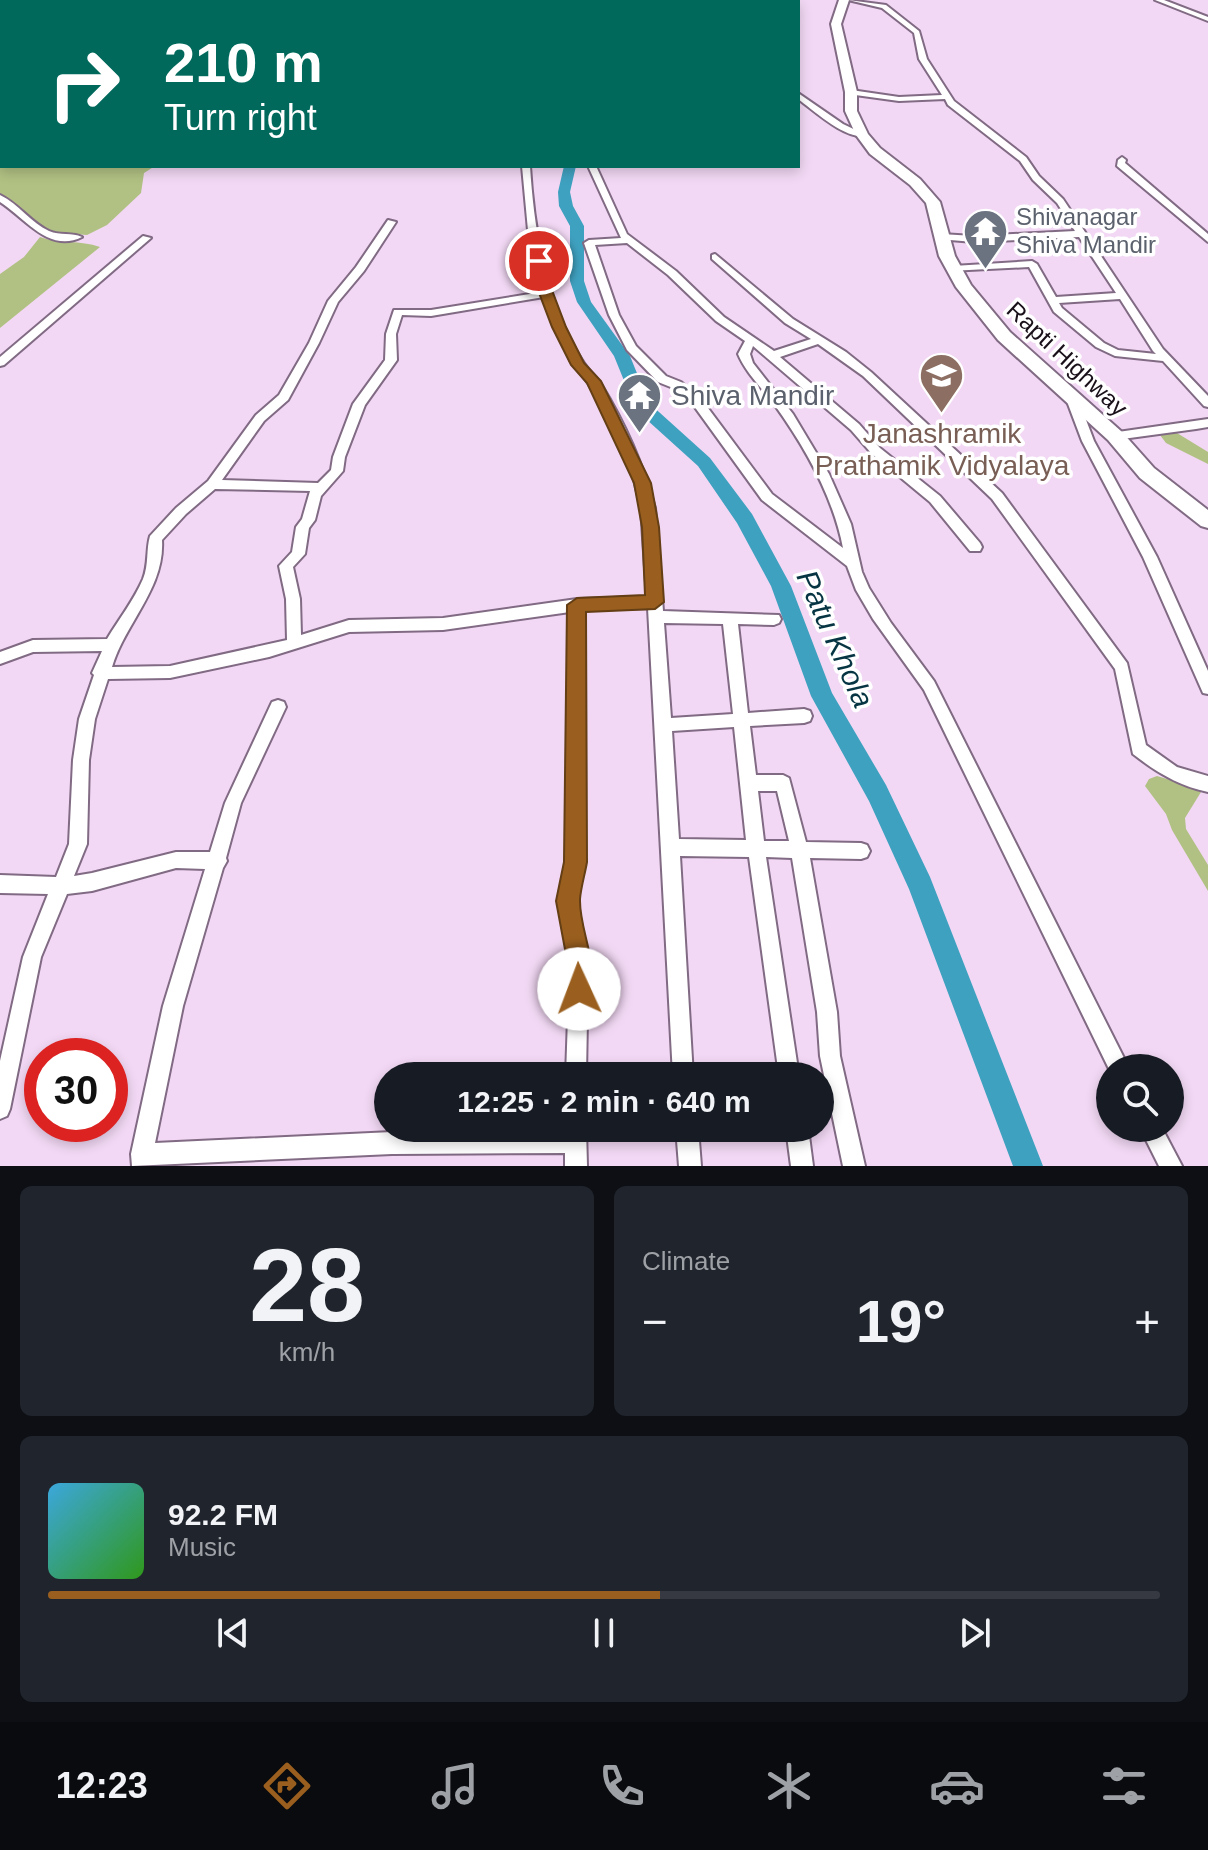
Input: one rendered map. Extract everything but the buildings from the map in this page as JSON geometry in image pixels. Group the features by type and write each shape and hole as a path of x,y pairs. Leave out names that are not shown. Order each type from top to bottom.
{"main road":[{"name":"Rapti Highway","path":"844,0 836,24 851,92 851,111 862,135 875,151 915,182 933,202 953,269 1004,336 1115,436 1147,473 1208,521"}],"street":[{"path":"851,0 884,6 917,32 923,59 947,97 975,124 1023,159 1042,185 1060,201 1163,358 1208,403"},
{"path":"1158,0 1208,19"},
{"path":"851,92 899,99 947,97"},
{"path":"800,96 840,126 862,135"},
{"path":"1122,160 1120,164 1132,177 1208,239"},
{"path":"526,168 526,195 546,294 578,365 594,381 642,483 651,527 682,1062"},
{"path":"593,168 613,219 628,240 680,280 720,319 771,356 929,494 975,547"},
{"path":"0,198 19,210 31,226 45,234 55,238 77,237"},
{"path":"0,1109 32,957 78,844 81,760 87,719 111,645 150,579 156,557 155,539 174,517 212,484 260,418 284,397 333,301 360,269 391,222"},
{"path":"941,237 974,239 1079,234"},
{"path":"0,363 146,238"},
{"path":"628,240 589,243 614,315 631,348 662,379 677,385 698,403 767,497 853,563"},
{"path":"715,257 789,321 842,354 898,400 997,496 1122,667 1139,749 1159,766 1186,781 1208,784"},
{"path":"953,269 1032,264 1051,300 1066,319 1100,345 1115,353 1163,358"},
{"path":"294,643 293,599 286,566 298,554 303,527 319,487 337,471 339,457 359,404 391,360 391,334 398,312 431,313 546,294"},
{"path":"1051,300 1122,296"},
{"path":"751,340 744,354 748,364 791,417 811,453 840,512 863,591 894,640 929,686 1112,1054"},
{"path":"771,356 820,340"},
{"path":"1071,396 1088,441 1150,557 1208,688"},
{"path":"1115,436 1146,429 1162,430 1208,423"},
{"path":"212,484 319,487"},
{"path":"576,1062 579,960 568,901 575,862 577,605"},
{"path":"100,673 170,672 294,643 349,626 443,624 577,605 656,610 730,620 774,619"},
{"path":"730,620 744,721 756,848 787,1062"},
{"path":"0,658 33,646 111,645"},
{"path":"278,707 233,803 173,1006 143,1160 415,1142"},
{"path":"664,725 804,716"},
{"path":"749,783 783,783 799,848 827,1012 830,1056 854,1166"},
{"path":"669,847 861,851"},
{"path":"0,884 61,886 92,882 176,860 218,861"},
{"path":"575,1142 576,1166"},
{"path":"688,1142 690,1166"},
{"path":"799,1142 802,1166"},
{"path":"1158,1142 1171,1166"}],"green space":[{"path":"0,168 152,168 144,173 141,193 107,225 87,235 50,232 0,195"},
{"path":"40,237 100,247 0,328 0,274 24,257"},
{"path":"1177,433 1208,452 1208,464 1166,443 1160,435"},
{"path":"1157,776 1201,792 1185,818 1186,829 1208,865 1208,891 1166,814 1145,786 1149,779"}],"waterway":[{"name":"Patu Khola","path":"570,168 564,192 566,206 577,226 577,281 584,302 622,356 642,406 704,462 745,519 781,586 822,696 878,793 921,886 1028,1166"}],"place":[{"name":"Shivanagar Shiva Mandir","path":"985,270"},
{"name":"Janashramik Prathamik Vidyalaya","path":"942,415"},
{"name":"Shiva Mandir","path":"640,434"}],"route":[{"path":"539,261 540,277 559,327 578,365 594,381 642,483 651,527 655,602 577,605 575,862 568,901 579,960 579,989"}]}
